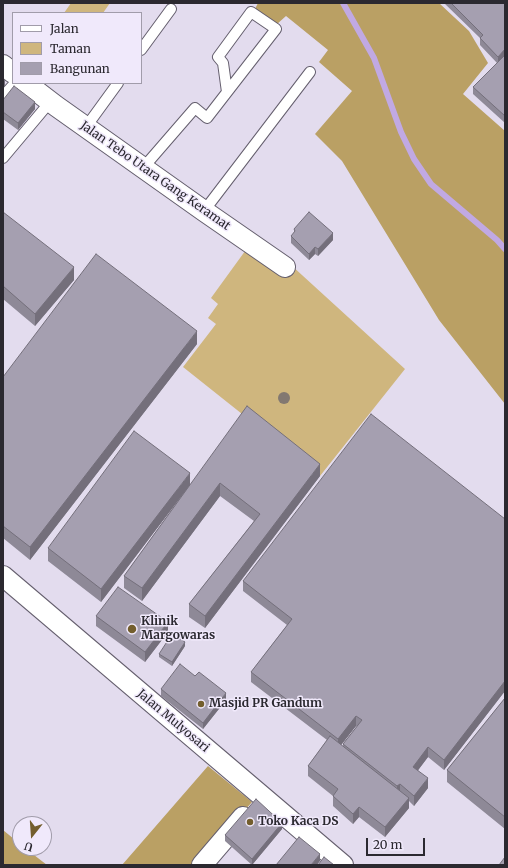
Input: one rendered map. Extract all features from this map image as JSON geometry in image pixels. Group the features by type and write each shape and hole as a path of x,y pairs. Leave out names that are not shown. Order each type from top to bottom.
{"street":[{"path":"3,65 12,72"},
{"name":"Jalan Tebo Utara Gang Keramat","path":"27,84 50,102 285,267"},
{"name":"Jalan Mulyosari","path":"3,576 343,865"},
{"path":"202,865 261,796"}],"lane":[{"path":"142,49 171,9"},
{"path":"143,168 195,108 207,118 276,30 251,12 218,57 223,63 227,92"},
{"path":"204,211 310,72"},
{"path":"3,96 13,84"},
{"path":"86,127 117,84"},
{"path":"3,158 50,102"}],"green space":[{"path":"71,3 110,3 104,12 65,12"},
{"path":"248,247 291,265 405,369 320,476 183,367 216,324 208,318 218,304 211,298"}],"shaded area":[{"path":"258,3 439,3 469,31 488,63 463,94 505,131 505,404 439,320 342,161 315,134 352,91 319,62 328,50 286,16 276,25 255,9"},
{"path":"208,766 252,802 198,865 122,865"},
{"path":"3,830 12,837 12,856 35,856 47,865 3,865"}],"building":[{"path":"451,3 505,3 505,49 498,57 480,38 483,35"},
{"path":"505,55 505,116 473,87"},
{"path":"14,86 35,102 18,123 3,112 3,100"},
{"path":"3,212 74,267 35,314 3,286"},
{"path":"309,212 333,233 318,249 315,247 309,254 291,236 295,231 294,229"},
{"path":"96,254 197,331 30,547 3,526 3,377"},
{"path":"247,406 320,464 205,616 189,604 260,514 220,483 142,588 124,576"},
{"path":"371,414 505,519 505,681 444,760 428,747 413,767 428,778 414,796 400,784 397,786 343,744 362,720 356,716 338,739 251,672 292,619 243,581"},
{"path":"134,431 190,473 101,589 48,548"},
{"name":"Klinik Margowaras","path":"118,587 168,622 145,652 96,616"},
{"path":"172,634 185,642 172,662 159,654"},
{"path":"180,664 195,676 199,672 226,693 203,723 161,689"},
{"path":"505,698 505,817 447,770"},
{"path":"330,736 409,798 385,827 359,807 353,814 333,796 338,789 308,766"},
{"path":"256,799 282,823 252,859 225,835"},
{"path":"299,837 320,854 311,865 276,865"},
{"path":"324,857 334,865 318,865"},
{"path":"505,857 505,865 499,865"}],"waterway":[{"path":"343,3 374,58 401,132 414,159 431,184 497,240 505,249"}],"place":[{"name":"Klinik Margowaras","path":"132,629"},
{"name":"Masjid PR Gandum","path":"201,704"},
{"name":"Toko Kaca DS","path":"250,822"}]}
